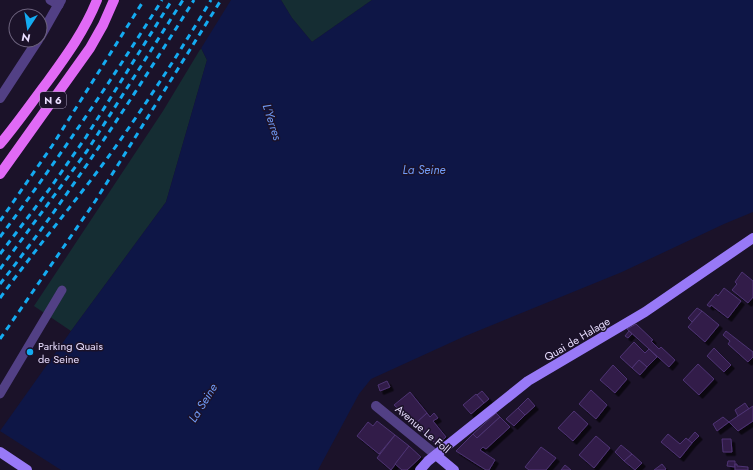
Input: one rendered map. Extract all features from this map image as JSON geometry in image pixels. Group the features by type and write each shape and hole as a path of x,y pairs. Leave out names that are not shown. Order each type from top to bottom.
{"main road":[{"name":"N 6","path":"0,144 59,66 88,20 97,0"},
{"name":"N 6","path":"0,174 90,48 103,25 114,0"}],"street":[{"path":"48,20 57,2"},
{"path":"0,98 33,48"},
{"name":"Quai de Halage","path":"420,470 436,455 528,381 645,312 753,238"},
{"name":"Avenue Le Foll","path":"376,406 454,470"},
{"path":"0,452 27,470"}],"lane":[{"path":"0,394 62,290"}],"green space":[{"path":"281,0 372,0 312,42 292,18"},
{"path":"201,48 207,60 166,202 71,331 34,306 163,111"}],"water":[{"name":"La Seine","path":"178,0 281,0 292,18 312,42 372,0 753,0 753,212 622,272 463,337 371,379 359,394 318,470 0,470 0,431 71,331 166,202 207,60"}],"pier":[{"path":"231,0 200,50 176,1"},
{"path":"0,431 61,470 0,470"}],"building":[{"path":"742,272 753,281 753,297 748,303 732,290 737,284 735,282"},
{"path":"724,288 741,301 728,318 711,305 710,307 707,305 716,294 718,296"},
{"path":"697,308 702,311 692,322 688,318"},
{"path":"702,311 719,325 705,342 688,327"},
{"path":"636,324 653,340 651,341 659,349 661,347 675,360 669,367 627,329"},
{"path":"629,331 632,334 628,338 625,336"},
{"path":"726,331 753,352 753,357 748,362 728,344 730,341 723,335"},
{"path":"634,342 645,353 649,349 657,357 647,367 639,360 632,368 620,357"},
{"path":"714,348 731,365 724,372 707,356"},
{"path":"639,360 647,367 640,375 632,368"},
{"path":"698,364 714,379 699,395 683,380"},
{"path":"613,365 627,379 615,393 600,380"},
{"path":"387,381 390,387 380,391 378,385"},
{"path":"591,390 607,405 596,419 579,404"},
{"path":"482,391 489,399 484,403 477,395"},
{"path":"410,392 427,413 415,424 394,405"},
{"path":"476,394 484,403 471,414 463,405"},
{"path":"528,398 535,406 525,415 518,408"},
{"path":"745,403 749,409 738,416 735,410"},
{"path":"753,406 753,421 738,431 729,422"},
{"path":"518,408 525,415 514,426 506,419"},
{"path":"574,411 588,424 573,441 558,428"},
{"path":"427,413 430,417 434,413 438,418 433,421 446,437 437,445 415,424"},
{"path":"496,413 500,417 477,438 473,434"},
{"path":"500,417 510,427 486,449 483,447 480,450 495,460 489,470 486,470 456,451 473,434 477,438"},
{"path":"723,417 729,422 717,431 713,424"},
{"path":"377,421 395,435 379,454 357,436 368,422 373,426"},
{"path":"695,432 699,436 692,443 688,440"},
{"path":"668,434 680,444 686,438 692,443 680,458 661,442"},
{"path":"395,435 409,446 391,470 377,458"},
{"path":"596,436 610,448 594,468 579,455"},
{"path":"722,439 731,439 732,452 723,452"},
{"path":"621,445 632,454 624,461 615,452"},
{"path":"409,446 421,457 407,470 402,470 395,464"},
{"path":"541,447 556,458 546,470 529,470 525,467"},
{"path":"632,454 642,463 635,470 624,461"},
{"path":"728,461 735,461 735,467 727,466"},
{"path":"662,464 666,469 665,470 654,470"},
{"path":"735,464 737,464 737,466 748,467 748,470 735,470"},
{"path":"565,465 571,470 561,470"}],"railway":[{"path":"0,221 52,146 144,0"},
{"path":"0,237 83,120 162,0"},
{"path":"0,254 51,187 86,137 172,0"},
{"path":"0,269 87,151 183,0"},
{"path":"0,284 52,215 101,144 194,0"},
{"path":"0,298 120,141 160,82 211,0"},
{"path":"0,339 96,200 221,0"}],"place":[{"name":"Parking Quais de Seine","path":"30,352"}],"water label":[{"name":"L'Yerres","path":"272,122"}]}
